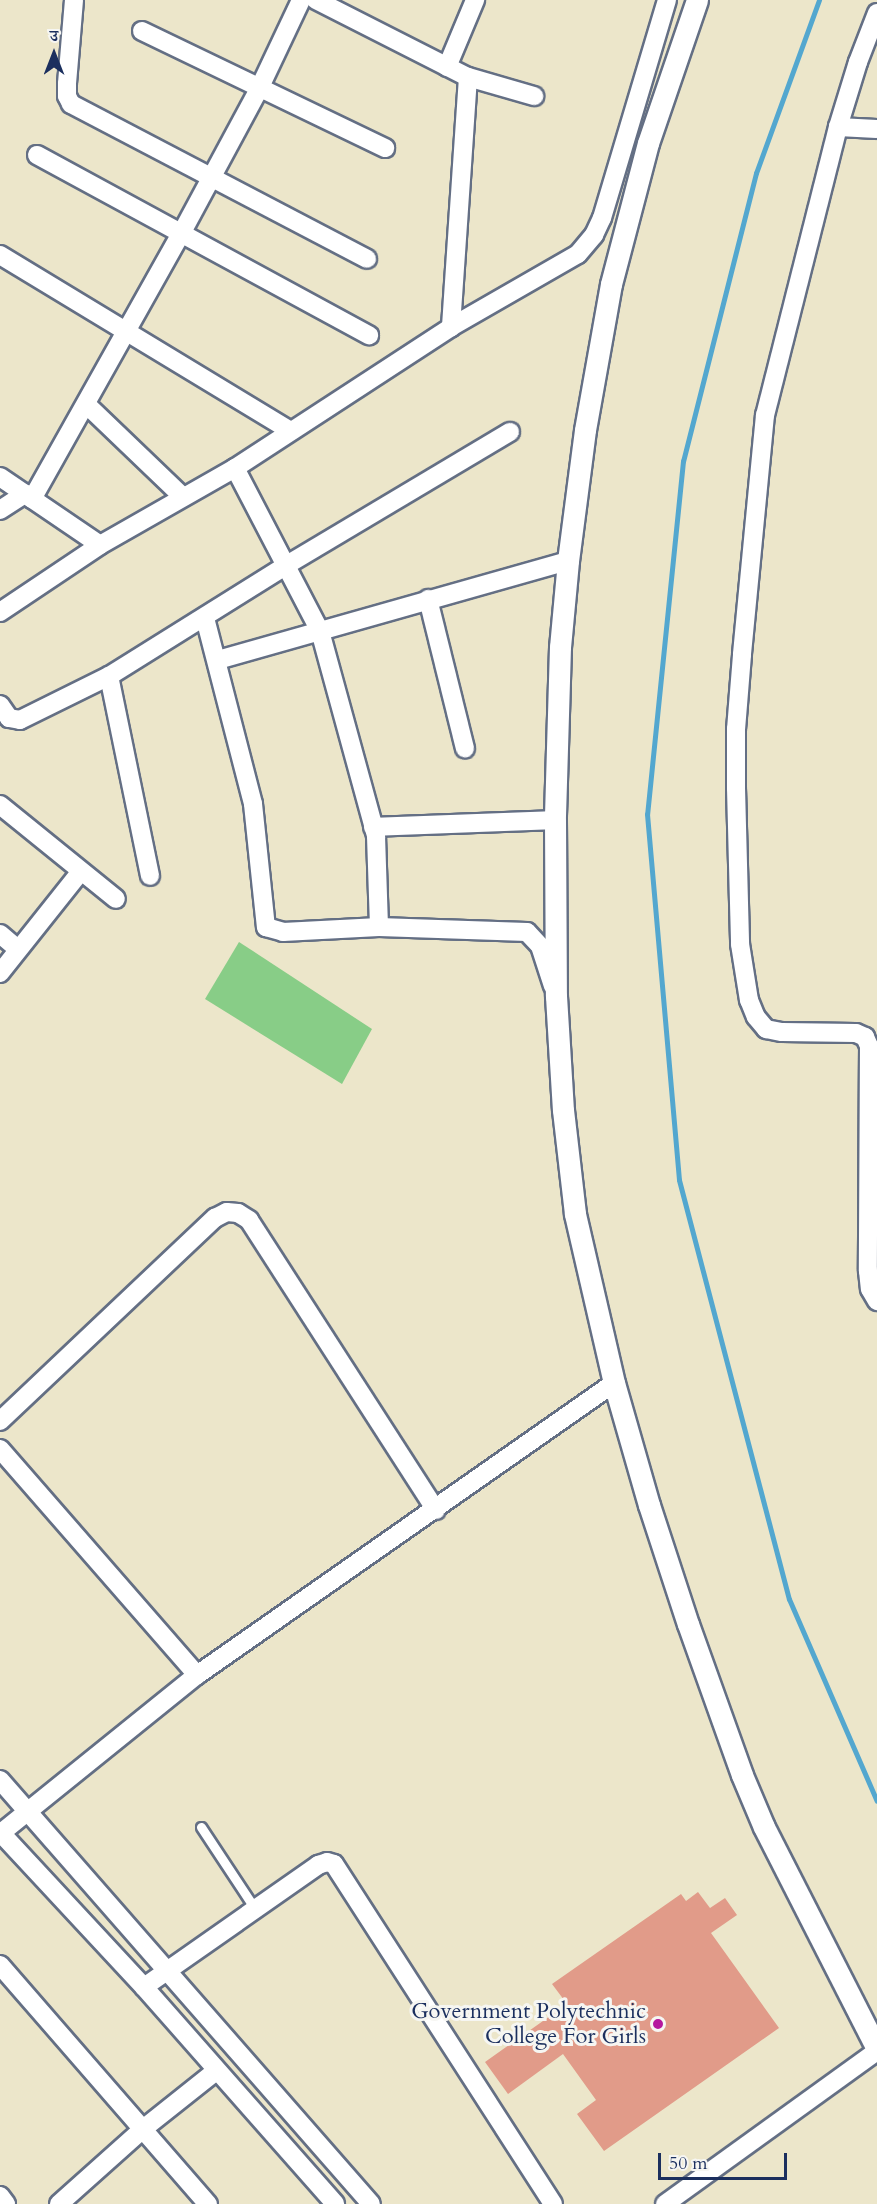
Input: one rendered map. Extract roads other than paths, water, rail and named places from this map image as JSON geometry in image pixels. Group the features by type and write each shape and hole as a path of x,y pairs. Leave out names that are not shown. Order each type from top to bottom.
{"street":[{"path":"74,0 67,84 67,96 71,104 367,259"},
{"path":"0,510 29,496 87,405 259,89 301,0"},
{"path":"316,0 468,77 534,96"},
{"path":"447,67 475,0"},
{"path":"0,612 100,545 235,468 451,327 578,254 594,235 602,218 667,0"},
{"path":"665,2204 877,2050 792,1884 742,1775 649,1505 614,1383 575,1214 563,1110 556,996 555,820 560,647 568,561 585,430 611,284 648,142 697,0"},
{"path":"877,13 858,62 838,127 765,415 736,729 736,884 740,944 749,1000 756,1017 766,1029 782,1032 856,1033 866,1037 869,1046 868,1271 870,1288 877,1301"},
{"path":"142,31 385,148"},
{"path":"451,327 468,77"},
{"path":"838,127 877,129"},
{"path":"37,155 369,335"},
{"path":"0,255 291,431"},
{"path":"87,405 183,497"},
{"path":"0,705 9,718 20,720 109,676 285,566 510,432"},
{"path":"235,468 320,631 373,827 378,853 379,927"},
{"path":"0,477 100,545"},
{"path":"218,660 568,561"},
{"path":"428,599 465,749"},
{"path":"205,618 218,660 253,804 266,927 283,932 379,927 527,932 540,946 556,996"},
{"path":"109,676 150,876"},
{"path":"0,805 116,899"},
{"path":"373,827 555,820"},
{"path":"0,973 81,870"},
{"path":"0,934 18,949"},
{"path":"0,1421 215,1218 227,1212 238,1214 249,1220 436,1510"},
{"path":"335,2204 144,1987 0,1833 197,1675 436,1510 614,1383"},
{"path":"0,1449 197,1675"},
{"path":"0,1780 371,2204"},
{"path":"144,1987 318,1865 327,1862 334,1864 548,2202"},
{"path":"0,1965 208,2204"},
{"path":"59,2204 144,2129 216,2071"},
{"path":"0,2196 6,2204"}],"lane":[{"path":"201,1827 255,1909"}],"waterway":[{"path":"819,0 756,173 683,461 647,814 679,1180 789,1599 877,1801"}],"place":[{"name":"Government Polytechnic College For Girls","path":"658,2024"}]}
